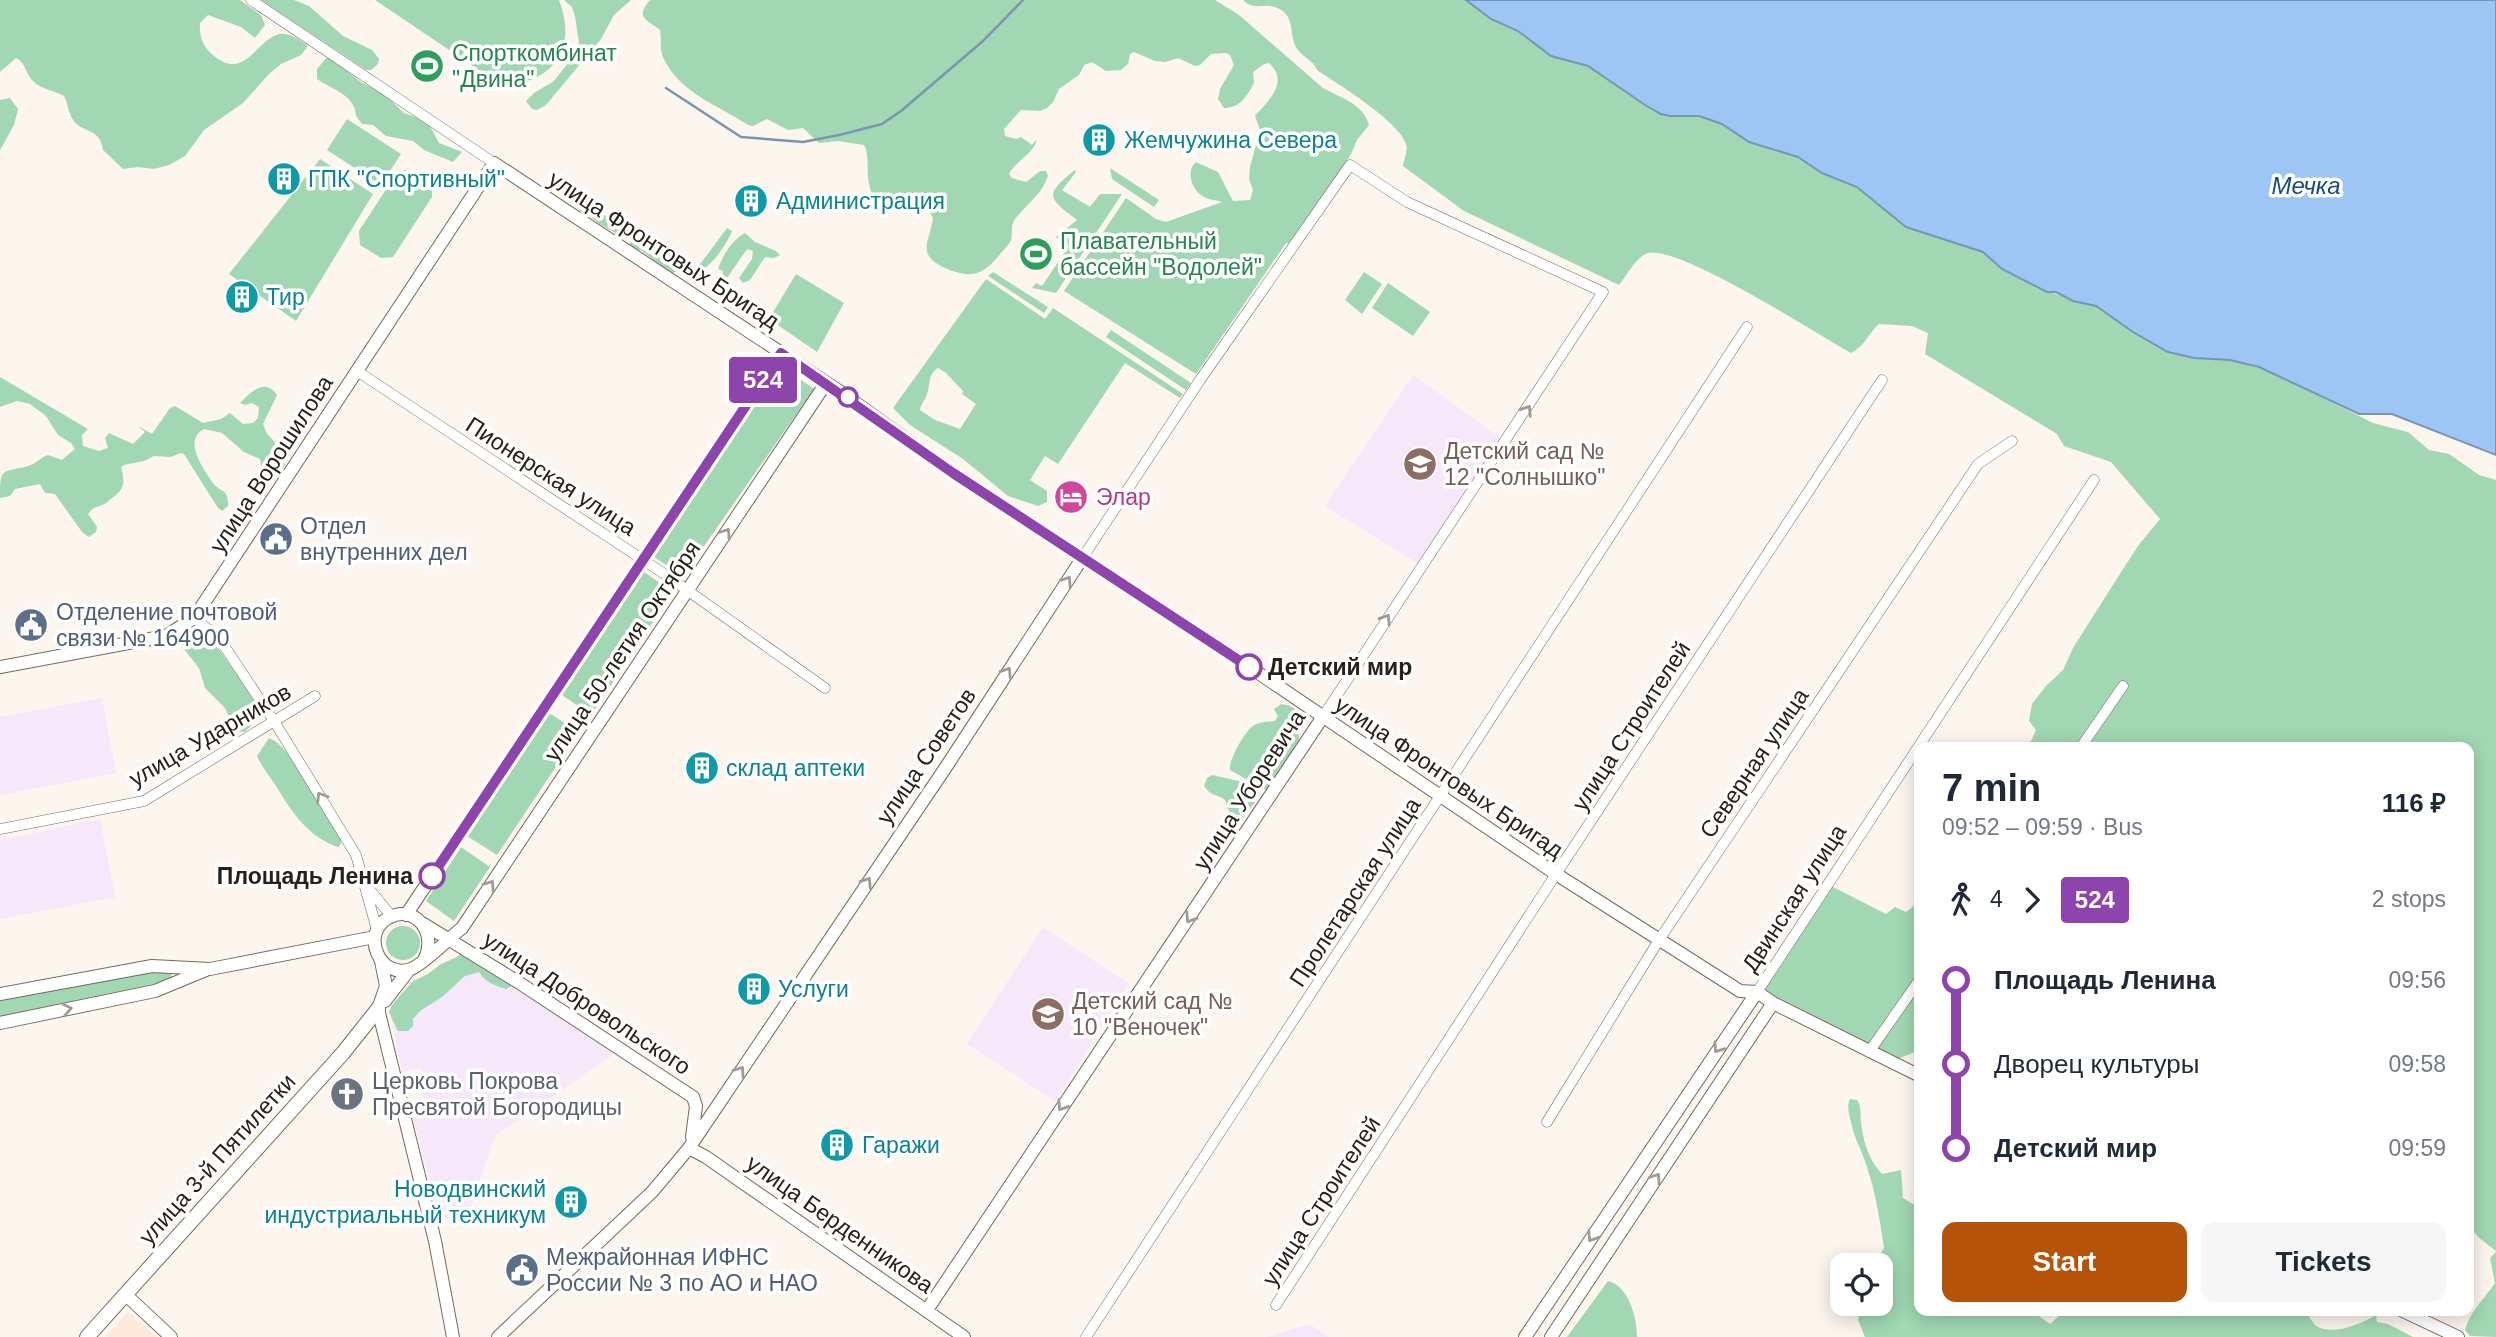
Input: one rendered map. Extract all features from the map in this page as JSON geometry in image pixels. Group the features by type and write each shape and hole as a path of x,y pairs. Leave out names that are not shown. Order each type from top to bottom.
{"main road":[{"name":"улица Фронтовых Бригад","path":"494,163 826,383 953,473 1556,874 1740,992 1757,992 1773,1003 1914,1073"},
{"name":"улица Ворошилова","path":"0,667 166,636 194,618 494,163"},
{"name":"улица 50-летия Октября","path":"406,915 781,353"},
{"name":"улица 50-летия Октября","path":"424,960 462,928 826,383"},
{"name":"улица Советов","path":"498,1337 652,1192 689,1148 953,756 1083,557"},
{"name":"улица Уборевича","path":"927,1310 1322,718"},
{"path":"379,1009 409,970 424,960 428,952 429,939 422,923 406,915 392,916 383,922 377,944 386,979 379,1009 435,1241 453,1337"},
{"name":"улица Добровольского","path":"422,923 692,1097 696,1106 695,1126 689,1148"},
{"path":"0,1023 155,991 210,969 338,944 377,944"},
{"path":"377,944 394,969 409,970"},
{"path":"0,994 152,967 210,969"},
{"name":"Двинская улица","path":"1525,1337 1757,992"},
{"name":"Двинская улица","path":"1551,1337 1773,1003"},
{"name":"улица 3-й Пятилетки","path":"87,1337 379,1009"},
{"path":"692,1097 718,1103"},
{"name":"улица Берденникова","path":"689,1148 706,1157 964,1337"},
{"path":"125,1294 171,1337"},
{"path":"2414,1316 2458,1337"}],"street":[{"name":"улица Фронтовых Бригад","path":"251,0 494,163"},
{"name":"улица Советов","path":"1083,557 1200,380 1350,165 1407,202 1603,292"},
{"name":"улица Уборевича","path":"1322,718 1603,292"},
{"name":"Пролетарская улица","path":"1086,1337 1747,327"},
{"name":"Пионерская улица","path":"357,371 688,589 825,688"},
{"name":"улица Строителей","path":"1276,1305 1882,380"},
{"name":"Северная улица","path":"1547,1122 1659,940 1978,464 2012,441"},
{"name":"Двинская улица","path":"1922,742 2094,480"},
{"path":"194,618 219,638 274,721 356,855 377,944"},
{"path":"2084,742 2123,686"},
{"name":"улица Ударников","path":"0,829 144,801 315,696"},
{"name":"Двинская улица","path":"1757,992 1914,753"},
{"path":"363,882 392,916"},
{"path":"1870,1052 1914,988"}],"shaded area":[{"name":"Детский сад № 12 \"Солнышко\"","path":"1413,375 1502,439 1420,565 1325,506"},
{"path":"102,698 116,773 0,795 0,717"},
{"path":"100,819 115,897 0,919 0,840"},
{"name":"Детский сад № 10 \"Веночек\"","path":"1043,927 1129,984 1055,1101 967,1044"},
{"path":"465,955 614,1054 495,1136 469,1212 441,1220 410,1109 424,1099 421,1093 433,1086 421,1068 402,1072 388,1000"},
{"path":"128,1312 157,1337 106,1337"},
{"path":"1309,1324 1329,1337 1268,1337"}],"green space":[{"path":"0,0 240,0 261,15 265,25 255,38 241,27 208,15 200,23 200,33 204,45 214,56 234,64 242,62 279,34 290,35 308,46 301,55 281,64 269,74 243,103 204,130 185,156 169,165 154,169 123,169 103,150 98,137 76,123 64,96 37,84 19,60 16,58 0,72"},
{"path":"261,0 294,0 309,6 343,36 372,50 379,59 378,64 371,70 366,70"},
{"path":"375,0 559,0 564,18 563,48 547,71 519,83 501,85"},
{"path":"564,0 631,0 614,15 601,39 546,105 537,110 532,109 526,101 554,81 576,53 579,43 572,7"},
{"path":"650,0 1215,0 1239,15 1323,88 1356,106 1362,111 1369,125 1313,210 1294,245 1286,243 1196,374 1064,291 1126,198 1156,219 1166,222 1222,202 1206,198 1196,190 1191,181 1191,170 1196,162 1218,172 1233,201 1250,200 1253,190 1249,179 1250,167 1260,130 1255,116 1271,98 1278,77 1269,63 1253,72 1254,83 1242,100 1234,106 1224,108 1218,99 1220,89 1234,65 1230,55 1226,53 1211,54 1200,65 1195,66 1178,58 1165,62 1155,61 1134,52 1130,54 1128,64 1121,70 1106,71 1092,62 1084,65 1079,75 1059,89 1047,108 1040,111 1021,110 1004,129 1005,136 1016,139 1021,137 1032,145 1037,139 1032,149 1012,169 1009,174 1012,178 1026,182 1040,171 1046,171 1048,176 1038,194 1015,219 1010,242 994,261 982,271 962,274 945,268 930,258 927,247 933,218 921,197 907,196 884,205 876,200 869,185 864,145 838,141 819,143 803,128 788,130 767,119 753,126 748,125 689,89 670,69 663,57 660,30 644,18 643,11"},
{"path":"1243,0 1466,0 1491,19 1518,31 1551,56 1588,66 1661,114 1699,116 1722,124 1749,142 1798,157 1822,173 1857,187 1906,227 1983,252 2002,270 2029,281 2036,288 2096,306 2133,332 2176,355 2230,360 2269,371 2373,423 2408,432 2429,450 2449,454 2479,475 2496,480 2496,1251 2474,1232 2474,742 2030,742 2036,730 2029,721 2032,704 2063,670 2073,648 2116,580 2160,519 2111,462 2064,446 2057,434 1925,354 1928,333 1912,326 1879,324 1860,347 1851,353 1717,276 1664,254 1644,255 1619,285 1464,211 1403,166 1406,144 1393,125 1317,70 1300,53 1287,15 1275,7"},
{"path":"326,58 330,58 361,82 384,94 404,113 424,120 439,143 462,152 453,162 424,150 413,141 386,136 373,125 362,124 347,98 317,79 317,69"},
{"path":"10,98 18,109 14,125 0,150 0,100"},
{"path":"347,119 401,154 381,185 327,150"},
{"path":"320,159 373,194 296,321 229,274"},
{"path":"1110,168 1159,200 1154,207 1112,179"},
{"path":"405,170 432,187 432,197 393,257 381,258 360,245 359,231 396,174"},
{"path":"1075,170 1062,190 1090,207 1100,194 1122,194 1056,293 1032,288 1036,283 1042,286 1069,246 1056,237 1077,220 1055,201 1053,196 1058,185"},
{"path":"580,200 620,225 623,232 617,234 580,211"},
{"path":"727,228 732,231 722,249 708,266 698,271 698,267"},
{"path":"745,233 755,242 780,255 774,258 765,257 750,280 743,283 739,278 752,259 753,251 747,249 727,278 722,279 723,271 718,269 722,258 732,244"},
{"path":"634,235 645,236 677,264 679,270 671,274 641,250 634,251 629,245"},
{"path":"993,272 1048,307 1044,313 988,276"},
{"path":"1364,272 1382,284 1362,314 1345,300"},
{"path":"796,274 844,303 817,352 769,319"},
{"path":"986,279 1045,319 1053,308 1183,394 1180,398 1125,363 1058,464 1045,456 1030,480 1047,491 1047,502 1038,506 1008,496 963,459 910,425 893,408","holes":["938,368 963,391 962,394 976,404 960,429 935,420 920,410 932,373"]},
{"path":"1388,283 1430,312 1413,336 1372,308"},
{"path":"1111,330 1191,383 1186,390 1106,337"},
{"path":"781,366 814,389 683,576 654,557"},
{"path":"0,377 88,429 82,435 83,446 99,451 108,448 105,438 109,433 133,444 145,432 138,426 152,434 170,408 175,406 203,423 221,419 230,413 243,424 253,423 258,418 259,407 252,403 240,403 258,388 268,387 277,395 263,424 285,465 274,479 263,482 259,479 262,469 260,459 244,452 222,433 204,429 195,440 197,455 214,485 226,494 228,506 222,511 218,508 184,454 171,457 154,456 121,467 122,488 88,514 97,527 96,532 89,537 82,532 55,494 45,493 40,484 15,489 10,496 0,498 4,473 31,465 48,455 62,460 75,449 58,435 46,416 30,404 17,401 0,407"},
{"path":"644,572 673,592 591,715 562,695"},
{"path":"193,629 214,642 260,708 257,719 245,732 236,731 225,708 205,688 199,668 184,649 187,630"},
{"path":"1281,704 1296,710 1305,723 1297,729 1298,743 1270,789 1266,790 1230,770 1230,766 1238,746 1250,729 1258,724 1275,721 1278,716 1274,709"},
{"path":"549,713 579,732 497,855 467,836"},
{"path":"269,738 287,753 308,782 341,839 338,847 318,837 303,824 264,769 257,756"},
{"path":"1212,775 1243,782 1254,792 1255,802 1241,820 1232,820 1225,800 1204,786 1207,778"},
{"path":"461,847 490,867 454,921 426,901"},
{"path":"1831,886 1886,914 1895,907 1906,912 1914,906 1914,1052 1893,1061 1769,997 1764,990 1765,984"},
{"path":"403,926 415,931 420,943 415,955 403,960 391,955 386,943 391,931"},
{"path":"462,952 513,983 512,986 506,989 495,985 479,972 465,976 442,997 420,1011 408,1031 398,1031 389,1012 392,1005 413,981"},
{"path":"171,972 172,978 138,990 0,1017 0,1001 136,974"},
{"path":"1850,1099 1857,1100 1860,1105 1863,1136 1874,1163 1882,1174 1901,1170 1903,1198 1914,1204 1914,1316 2039,1316 2050,1324 2059,1316 2309,1316 2315,1325 2329,1330 2346,1328 2376,1316 2377,1322 2388,1324 2413,1337 1865,1337 1859,1316 1893,1316 1893,1253 1881,1253 1884,1248 1873,1187 1849,1116"},
{"path":"2496,1252 2496,1337 2470,1336 2465,1330 2467,1323 2495,1283 2490,1258"},
{"path":"1608,1281 1621,1289 1626,1296 1633,1312 1637,1337 1567,1337"}],"water":[{"name":"Мечка","path":"1466,0 2496,0 2496,455 2392,414 2359,414 2259,367 2230,360 2194,358 2168,352 2096,306 2073,301 2056,292 2047,292 2002,269 1983,252 1906,227 1857,187 1822,173 1798,157 1749,142 1722,124 1699,116 1661,114 1588,66 1551,56 1518,31 1491,19"}],"waterway":[{"path":"666,88 741,137 803,142 839,135 882,124 901,111 983,41 1023,0"}],"bus line":[{"name":"524","path":"432,876 781,353 953,473 1249,667"}],"place":[{"name":"Спорткомбинат \"Двина\"","path":"427,66"},
{"name":"Жемчужина Севера","path":"1099,140"},
{"name":"ГПК \"Спортивный\"","path":"284,179"},
{"name":"Администрация","path":"751,201"},
{"name":"Плавательный бассейн \"Водолей\"","path":"1036,254"},
{"name":"Тир","path":"242,297"},
{"name":"Детский сад № 12 \"Солнышко\"","path":"1420,464"},
{"name":"Элар","path":"1071,497"},
{"name":"Отдел внутренних дел","path":"276,539"},
{"name":"Отделение почтовой связи № 164900","path":"31,625"},
{"name":"Детский мир","path":"1249,667"},
{"name":"склад аптеки","path":"702,768"},
{"name":"Площадь Ленина","path":"432,876"},
{"name":"Услуги","path":"754,989"},
{"name":"Детский сад № 10 \"Веночек\"","path":"1048,1014"},
{"name":"Церковь Покрова Пресвятой Богородицы","path":"347,1094"},
{"name":"Гаражи","path":"837,1145"},
{"name":"Новодвинский индустриальный техникум","path":"571,1202"},
{"name":"Межрайонная ИФНС России № 3 по АО и НАО","path":"522,1270"}]}
